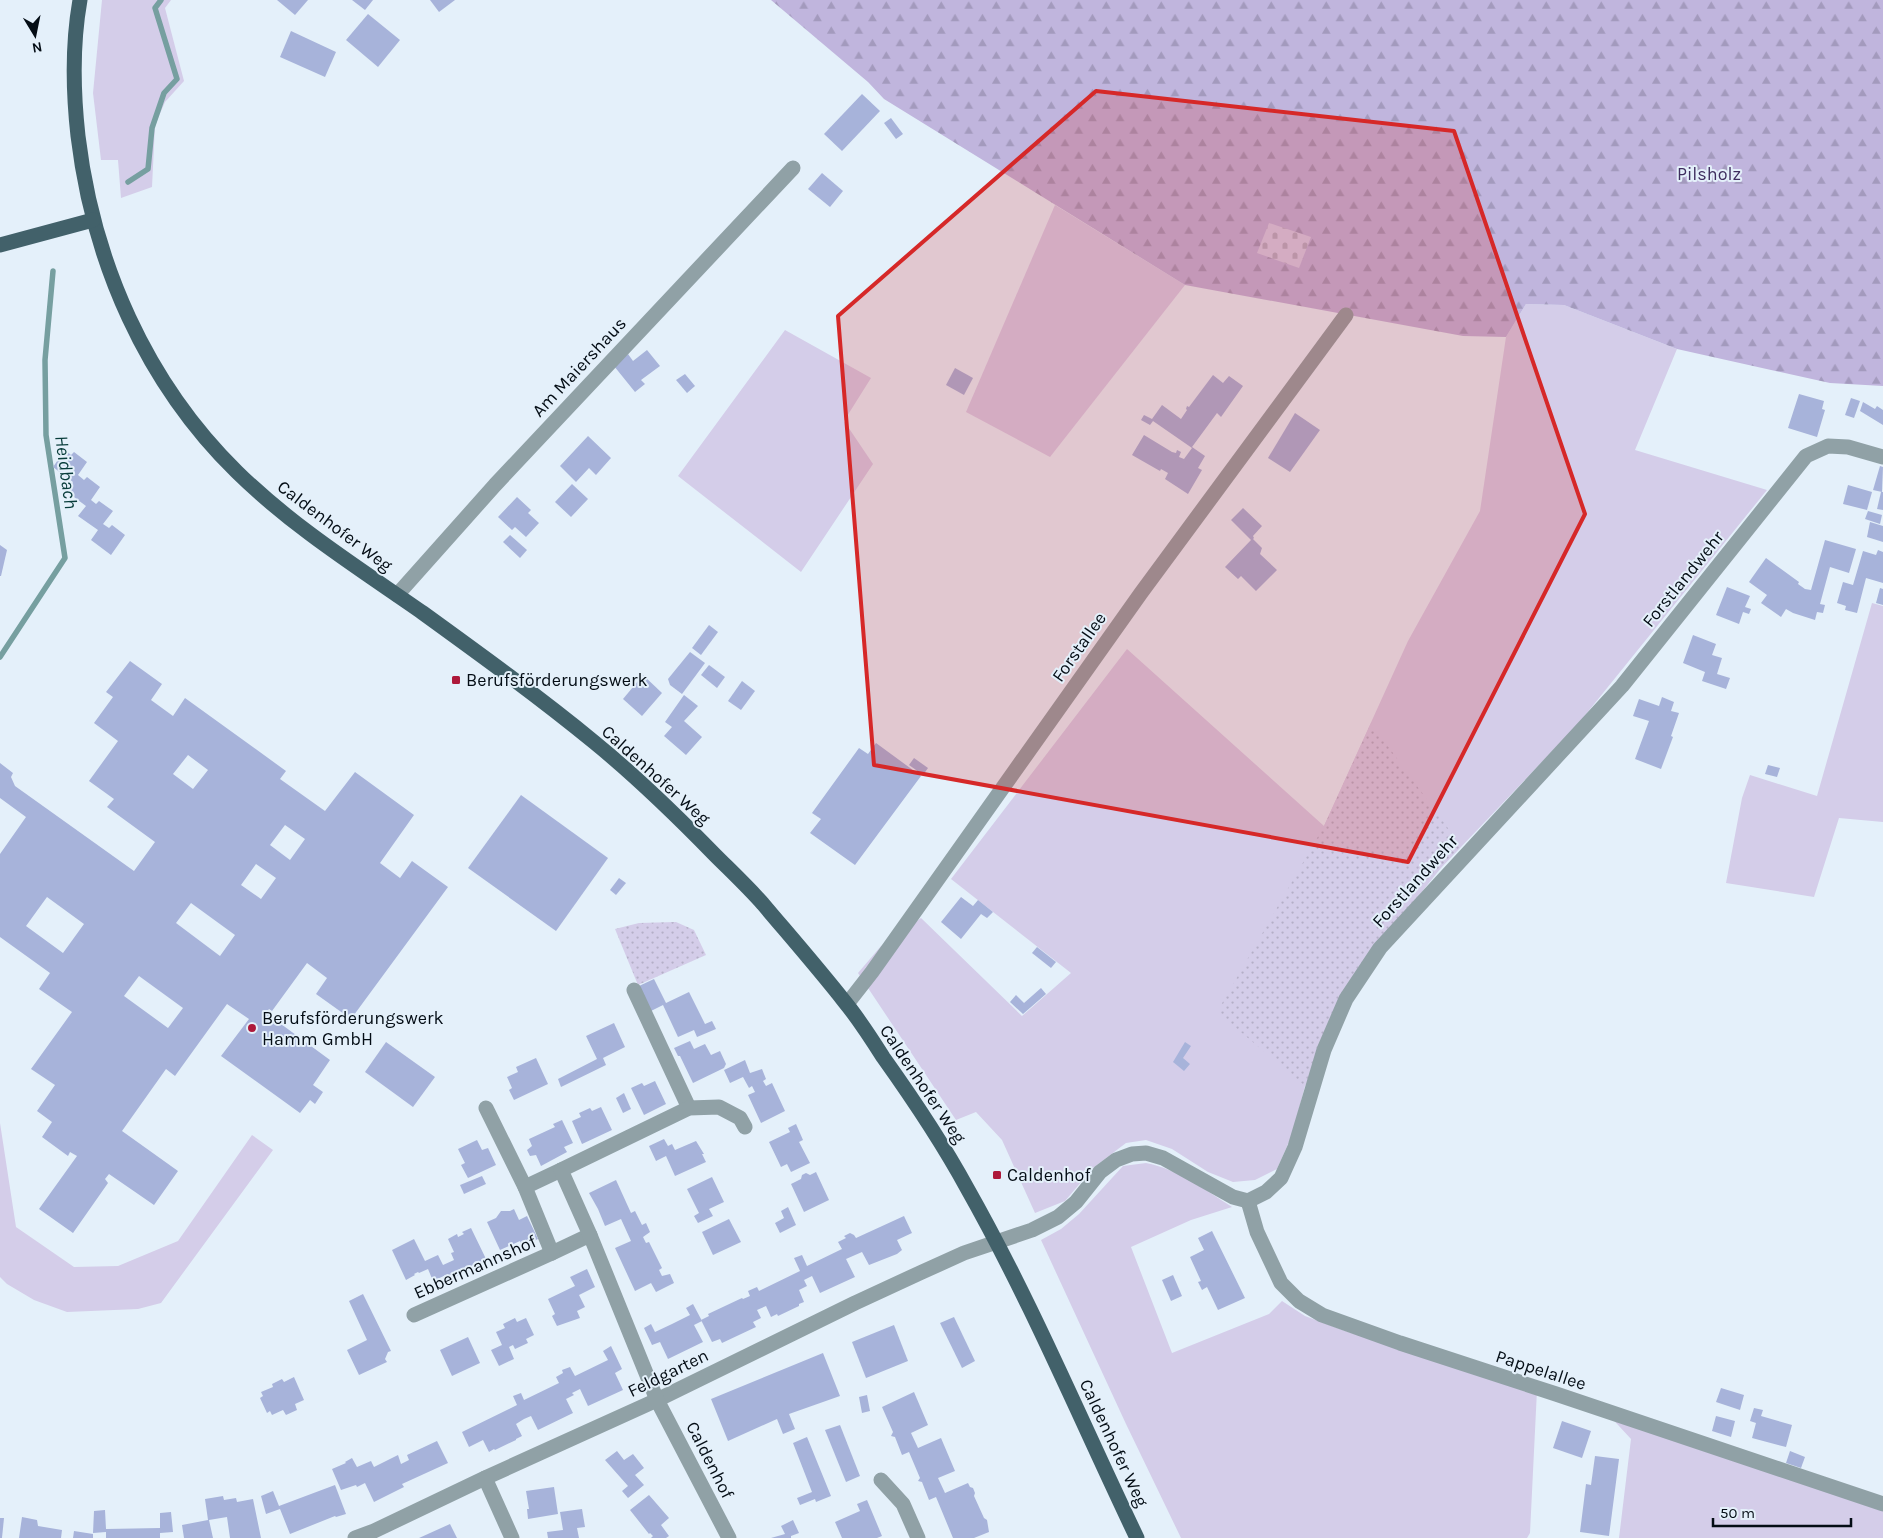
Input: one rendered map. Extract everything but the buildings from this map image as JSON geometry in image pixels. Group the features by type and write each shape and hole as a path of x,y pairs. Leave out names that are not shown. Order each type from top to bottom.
{"main road":[{"name":"Caldenhofer Weg","path":"80,0 75,51 74,98 82,171 93,220 122,304 174,398 203,436 236,471 272,504 596,743 681,820 758,898 847,1004 916,1103 952,1161 997,1242 1034,1316 1137,1538"},
{"path":"0,245 93,220"}],"street":[{"name":"Am Maiershaus","path":"397,595 495,485 793,168"},
{"name":"Forstallee","path":"847,1004 866,981 1150,580 1346,315"},
{"name":"Forstlandwehr","path":"1248,1200 1266,1192 1281,1178 1295,1148 1324,1050 1346,999 1380,948 1622,686 1806,456 1828,446 1848,447 1883,457"},
{"path":"634,990 690,1108"},
{"path":"525,1187 690,1108 719,1107 740,1118 745,1128"},
{"name":"Ebbermannshof","path":"486,1108 525,1187 552,1253"},
{"path":"997,1242 1024,1234 1058,1217 1076,1202 1100,1172 1116,1160 1132,1154 1146,1153 1163,1158 1233,1197 1248,1200"},
{"path":"561,1170 590,1235 657,1400"},
{"name":"Pappelallee","path":"1248,1200 1257,1232 1281,1283 1299,1301 1322,1315 1400,1343 1883,1504"},
{"name":"Ebbermannshof","path":"414,1315 590,1235"},
{"name":"Feldgarten","path":"354,1538 374,1531 657,1400 855,1303 964,1253 997,1242"},
{"name":"Caldenhof","path":"657,1400 729,1538"},
{"path":"485,1478 512,1538"},
{"path":"881,1480 903,1504 918,1538"}],"highlighted area":[{"path":"1096,91 1454,131 1585,514 1408,862 874,765 838,316"}],"green space":[{"path":"102,0 171,0 165,8 184,81 165,102 155,125 152,187 121,198 118,160 101,160 93,93"},
{"name":"Pilsholz","path":"771,0 1883,0 1883,386 1830,383 1677,349 1564,305 1526,304 1506,337 1463,336 1185,285 884,99 868,82"},
{"path":"1055,205 1185,285 1050,457 966,412"},
{"path":"1269,223 1311,237 1299,268 1257,253"},
{"path":"1526,304 1564,305 1677,349 1635,450 1767,490 1578,724 1441,868 1391,930 1322,1049 1305,1086 1292,1135 1277,1169 1255,1180 1233,1182 1208,1172 1172,1149 1146,1140 1126,1143 1093,1168 1065,1201 1035,1213 1002,1140 976,1112 956,1120 858,973 881,946 921,918 1022,1016 1071,973 951,879 1127,649 1324,826 1408,641 1480,511 1506,337"},
{"path":"785,330 871,378 844,421 873,464 801,572 678,476"},
{"path":"1872,603 1883,606 1883,822 1839,818 1814,897 1726,883 1742,798 1750,775 1817,796"},
{"path":"1371,723 1461,846 1440,868 1391,930 1322,1049 1305,1086 1217,1012 1324,826"},
{"path":"676,922 694,930 706,955 638,985 615,929 639,923"},
{"path":"0,1123 16,1227 74,1267 118,1266 178,1241 252,1135 273,1150 161,1303 138,1309 67,1312 34,1300 7,1284 0,1277"},
{"path":"1146,1163 1180,1175 1232,1207 1191,1220 1131,1247 1172,1353 1269,1314 1282,1301 1305,1316 1348,1332 1537,1390 1530,1533 1527,1538 1181,1538 1041,1240 1061,1229 1079,1214 1123,1166"},
{"path":"1606,1412 1883,1509 1883,1538 1619,1538 1631,1439"}],"waterway":[{"name":"Heidbach","path":"128,182 148,169 152,128 164,93 177,79 155,8 161,0"},
{"name":"Heidbach","path":"0,657 65,558 46,435 45,360 53,271"}],"place":[{"name":"Berufsförderungswerk","path":"456,680"},
{"name":"Berufsförderungswerk Hamm GmbH","path":"252,1028"},
{"name":"Caldenhof","path":"997,1175"}]}
